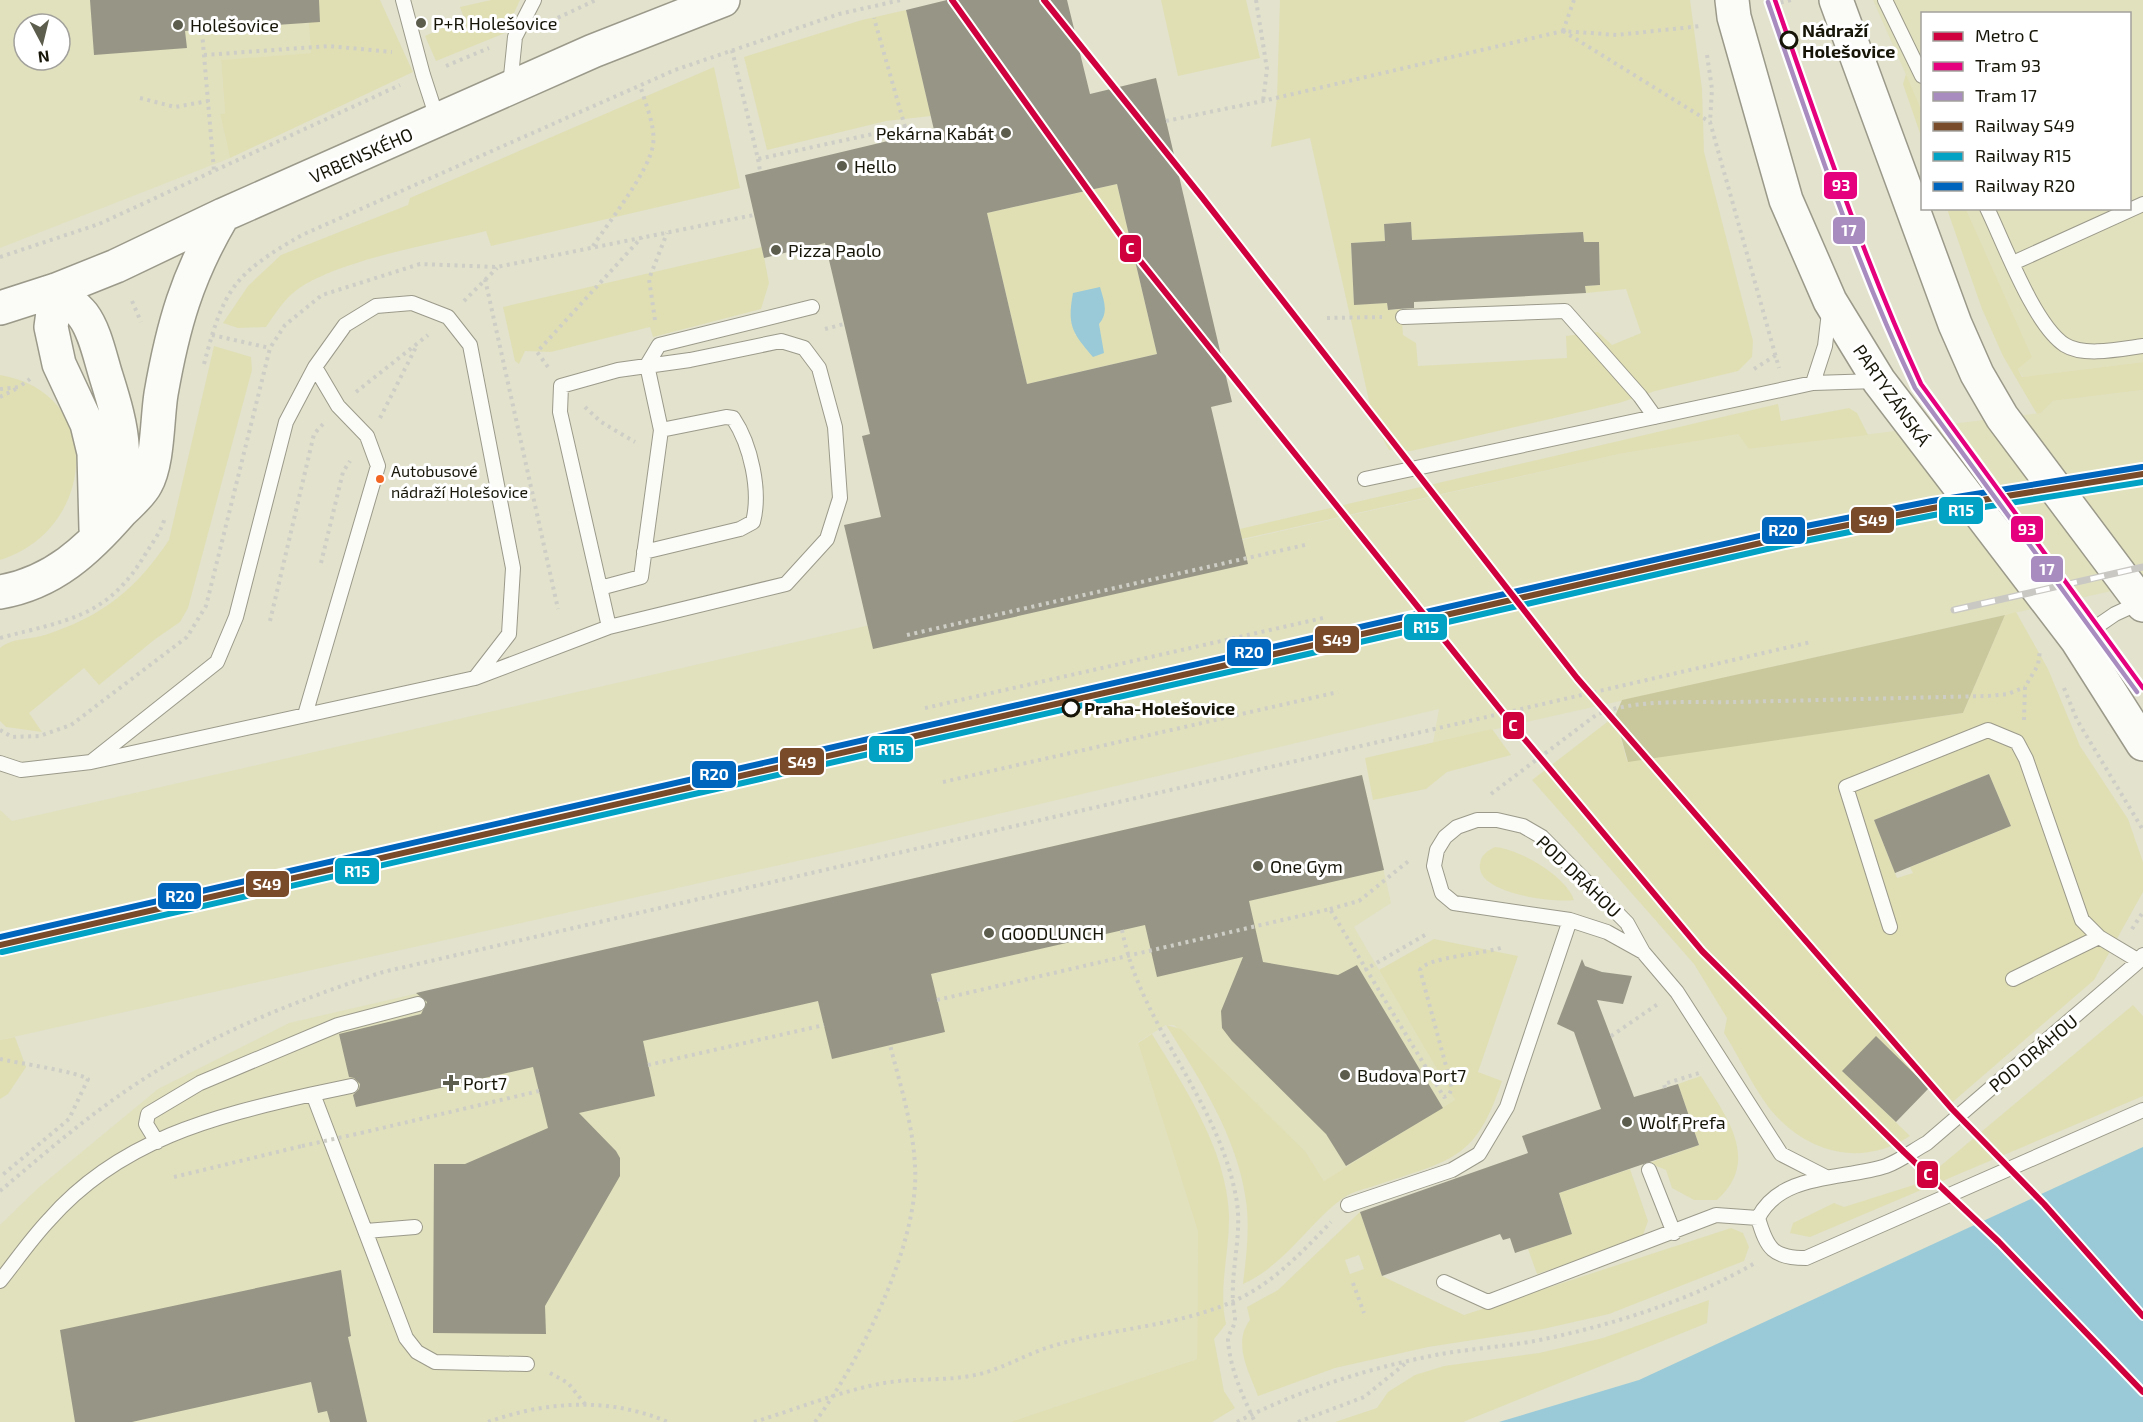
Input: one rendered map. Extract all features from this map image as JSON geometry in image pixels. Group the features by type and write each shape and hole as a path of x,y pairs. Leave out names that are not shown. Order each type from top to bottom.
{"main road":[{"name":"VRBENSKÉHO","path":"0,308 56,291 144,254 223,215 593,51 723,0"},
{"path":"1836,0 1955,324 1977,374 2002,417 2142,604"},
{"name":"PARTYZÁNSKÁ","path":"1747,4 1734,17 1786,200 1830,301 1879,381 2077,640 2143,744"},
{"path":"0,592 36,582 60,570 96,541 147,483 152,464 169,348 181,300 197,262 223,215"},
{"path":"56,291 51,327 59,364 87,424 94,453 96,541"}],"lane":[{"path":"403,0 438,121"},
{"path":"510,89 515,37 534,0"},
{"path":"1885,0 1921,72"},
{"path":"1988,210 2041,321 2066,346 2096,352 2143,346"},
{"path":"2013,263 2130,210"},
{"path":"1813,383 1825,346 1830,301"},
{"path":"91,762 217,662 236,617 286,422 315,367 345,325 376,306 412,303 448,317 470,345 513,568 508,634 475,678"},
{"path":"600,588 640,577 661,430 647,365 659,345 812,308"},
{"path":"1403,317 1565,311 1640,396 1655,417"},
{"path":"0,763 21,770 91,762 475,678 609,627 786,584 827,539 840,498 835,427 819,368 804,348 781,340 690,360 647,365 561,386 560,412 609,627"},
{"path":"305,715 378,466 367,436 338,406 315,367"},
{"path":"1365,479 1813,383 1879,381"},
{"path":"644,552 740,529 753,522 755,514 756,493 746,449 740,428 733,418 726,417 661,430"},
{"path":"2077,640 2115,614 2142,604"},
{"path":"1890,927 1846,786 1988,730 2017,742 2026,759 2082,920 2099,937 2142,959"},
{"name":"POD DRÁHOU","path":"1643,952 1607,932 1570,920 1454,903 1442,893 1436,879 1434,866 1437,850 1445,837 1457,827 1477,820 1497,820 1523,826 1542,837 1627,923 1643,952 1677,992 1781,1154 1826,1177"},
{"path":"1348,1205 1452,1170 1479,1154 1507,1107 1570,920"},
{"path":"2013,979 2099,937"},
{"name":"POD DRÁHOU","path":"1758,1218 1764,1206 1783,1191 1826,1177 1888,1165 1927,1143 2142,959"},
{"path":"157,1142 146,1124 148,1114 200,1083 338,1025 418,1004"},
{"path":"0,1281 50,1219 83,1189 138,1151 180,1130 228,1113 351,1086"},
{"path":"313,1094 406,1338 417,1352 435,1362 527,1364"},
{"path":"1444,1282 1488,1302 1674,1233 1716,1215 1758,1218 1763,1236 1774,1252 1788,1258 1806,1258 1827,1251 2143,1110"},
{"path":"1649,1170 1674,1233"},
{"path":"366,1231 415,1227"}],"path":[{"path":"0,257 99,224 423,75 596,0"},
{"path":"760,171 732,50 839,14 901,0"},
{"path":"1256,0 1267,69 1263,101"},
{"path":"1563,31 1574,0"},
{"path":"1747,4 1791,0"},
{"path":"874,18 907,137"},
{"path":"1166,121 1263,101 1563,31 1617,35 1702,26 1704,36"},
{"path":"1563,31 1710,122"},
{"path":"202,32 214,171"},
{"path":"204,55 329,46 418,57"},
{"path":"1705,47 1712,89 1710,122 1781,376"},
{"path":"593,247 646,164 653,145 653,132 640,85"},
{"path":"140,98 175,107 208,101"},
{"path":"758,159 905,127"},
{"path":"99,224 102,231"},
{"path":"656,328 649,279 667,232"},
{"path":"642,237 537,352 561,386 601,422 627,438 658,452"},
{"path":"485,279 558,609"},
{"path":"132,301 142,326"},
{"path":"1326,318 1403,317"},
{"path":"212,335 270,348"},
{"path":"0,397 19,387 34,375"},
{"path":"0,389 19,387"},
{"path":"907,635 1305,545"},
{"path":"925,708 1323,618"},
{"path":"0,1191 74,1128 140,1081 258,1017 383,972 1811,642"},
{"path":"2017,742 2024,731 2025,687 2038,665 2041,645"},
{"path":"2060,677 2077,720 2143,830"},
{"path":"1523,770 1596,716 1626,706 1987,696 2008,694 2025,687"},
{"path":"943,782 1338,692"},
{"path":"937,1000 1359,902 1386,880"},
{"path":"1330,909 1444,1097 1449,1095 1452,1089 1420,970 1428,961 1488,953 1503,947"},
{"path":"1122,930 1127,956 1159,1030 1204,1105 1230,1167 1237,1199 1239,1227 1233,1300 1236,1322 1228,1337 1231,1357 1255,1422"},
{"path":"1366,969 1425,935"},
{"path":"1611,1036 1658,1003"},
{"path":"648,1065 824,1025"},
{"path":"815,1422 834,1396 866,1338 895,1268 911,1219 916,1166 906,1109 890,1045"},
{"path":"0,1059 63,1073 81,1074 88,1079 69,1119 0,1177"},
{"path":"1665,1088 1664,1084 1703,1071"},
{"path":"174,1177 539,1091"},
{"path":"754,1422 834,1396 885,1383 970,1377 1002,1367 1055,1345 1187,1316 1233,1300 1263,1285 1286,1266 1348,1205"},
{"path":"1237,1422 1326,1385 1409,1360 1547,1339 1601,1326 1701,1288 1774,1252"},
{"path":"1353,1283 1364,1313"},
{"path":"1298,1422 1364,1397 1409,1360"},
{"path":"527,1364 538,1366 568,1383 585,1404"},
{"path":"488,1422 542,1407 585,1404 619,1406 668,1422"}],"shaded area":[{"path":"0,0 307,0 311,53 221,61 225,113 220,114 230,158 0,248"},
{"path":"307,0 380,0 413,72 230,158 220,114 225,113 221,60 311,53"},
{"path":"491,0 520,0 505,33 436,61 425,36 464,18 460,7"},
{"path":"1161,0 1246,0 1260,58 1178,76"},
{"path":"1280,0 1690,0 1702,89 1704,152 1753,341 1752,357 1738,371 1655,391 1619,403 1411,451 1389,450 1374,423 1310,138 1271,147 1277,98","holes":["1410,222 1412,240 1583,232 1584,242 1599,242 1600,285 1585,286 1586,293 1626,289 1641,333 1612,345 1598,332 1566,336 1567,358 1418,366 1416,343 1403,335 1401,309 1388,310 1387,303 1354,304 1351,243 1385,241 1384,224"]},
{"path":"1873,0 2143,0 2143,362 2023,377 2018,369 2031,356 1966,210 2131,210 2131,12 1921,12 1921,109"},
{"path":"906,10 931,116 886,121 767,150 744,57 862,20"},
{"path":"714,67 740,188 491,246 486,231 389,254 339,269 298,289 284,302 266,327 238,328 223,323 248,286 281,255 408,205 410,198"},
{"path":"1906,74 1921,109 1921,136 1903,84"},
{"path":"1117,184 1157,354 1027,384 987,213","holes":["1099,324 1100,335 1074,335"]},
{"path":"1947,210 1966,210 2032,357 2018,369 2022,377 2143,362 2143,390 2053,401 2037,414 2003,356 1982,309"},
{"path":"762,247 769,283 761,309 653,337 650,327 551,352 525,351 519,364 515,361 503,307"},
{"path":"214,346 251,357 252,370 188,608 180,622 99,685 84,668 29,713 42,732 6,727 0,721 0,648 17,640 42,636 68,627 102,609 144,573 169,540"},
{"path":"0,375 34,387 58,407 72,433 76,463 71,493 56,521 32,544 0,560"},
{"path":"2143,390 2143,584 1433,743 1439,709 864,846 0,1040 0,810 12,821 1619,454 1738,433 1750,449 2041,413 2053,401"},
{"path":"1778,404 1781,421 1849,408 1857,413 1868,435 1749,449 1738,434 1619,454 1242,539 1240,529"},
{"path":"2016,612 2048,669 2080,746 2128,819 2143,862 2143,892 2094,980 1948,1106 1876,1037 1843,1071 1910,1136 1875,1151 1840,1152 1822,1147 1806,1140 1776,1116 1755,1087 1724,1033 1727,1018 1694,964 1532,780 1615,716 1627,761 1963,713 2005,615","holes":["1989,774 2011,826 1910,867 1913,873 1897,878 1874,820"]},
{"path":"2005,615 1963,713 1628,762 1615,716 1622,700"},
{"path":"1492,729 1511,755 1447,772 1426,789 1373,800 1365,758"},
{"path":"1362,775 1391,903 1354,927 1464,1115 1324,1181 1306,1152 1174,1025 1166,1025 1138,1042 1198,1232 1197,1359 1010,1422 0,1422 0,1225 37,1189 158,1089 289,1023"},
{"path":"1495,847 1528,858 1552,873 1562,882 1574,900 1534,898 1502,889 1490,882 1482,874 1480,864 1485,854"},
{"path":"1434,939 1518,956 1478,1072 1502,1081 1483,1125 1461,1151 1447,1159 1431,1167 1343,1198 1284,1256 1258,1276 1243,1284 1248,1222 1242,1178 1235,1154 1215,1109 1166,1025 1181,1029 1306,1152 1324,1181 1455,1100 1379,970"},
{"path":"2133,1005 2143,1016 2143,1096 1810,1237 1790,1233 1793,1223 1834,1203 1844,1207 1920,1183"},
{"path":"1152,1034 1202,1120 1220,1166 1226,1190 1229,1228 1223,1297 1226,1324 1214,1339 1224,1391 1235,1408 1212,1422 1010,1422 1197,1359 1198,1232 1138,1043"},
{"path":"15,1037 26,1067 8,1094 0,1099 0,1040"},
{"path":"1701,1076 1728,1122 1738,1153 1737,1169 1730,1185 1717,1200 1694,1200 1672,1188 1666,1170 1649,1163 1699,1145 1678,1084"},
{"path":"1630,1169 1648,1221 1643,1235 1629,1243 1537,1274 1528,1249 1572,1233 1559,1193"},
{"path":"1360,1212 1382,1276 1464,1315 1731,1228 1743,1233 1749,1247 1744,1261 1609,1314 1543,1329 1428,1347 1335,1368 1258,1396 1242,1348 1242,1338 1250,1320 1247,1307 1278,1290","holes":["1359,1255 1364,1269 1350,1274 1345,1260"]},
{"path":"1709,1300 1707,1323 1463,1422 1335,1422 1377,1408 1388,1392 1415,1375 1444,1366 1539,1353 1603,1338"}],"water":[{"path":"1100,287 1105,306 1104,315 1099,324 1104,353 1093,357 1073,328 1071,304 1073,293"},
{"path":"2143,1147 2143,1422 1499,1422 1639,1380"}],"building":[{"name":"Holešovice","path":"90,0 319,0 320,22 185,31 187,48 94,55"},
{"path":"947,0 1067,0 1090,94 1156,78 1232,402 1211,407 1248,564 873,649 844,525 881,517 862,436 870,434 825,243 764,258 745,175 934,130 906,10","holes":["1117,184 1157,354 1027,384 987,213"]},
{"path":"1411,222 1412,240 1583,232 1584,242 1599,242 1600,285 1585,286 1586,293 1414,302 1414,308 1388,310 1387,303 1354,305 1351,243 1385,241 1384,224"},
{"path":"1989,774 2011,826 1895,873 1874,820"},
{"path":"1362,775 1384,870 1249,901 1263,962 1338,975 1357,965 1443,1108 1346,1166 1326,1134 1232,1041 1222,1028 1221,1011 1243,957 1157,977 1145,925 931,974 945,1032 832,1059 818,1001 643,1041 655,1096 579,1113 616,1151 620,1158 620,1176 545,1306 546,1334 433,1333 434,1164 465,1164 548,1128 533,1067 356,1107 353,1095 359,1089 360,1084 354,1078 349,1077 339,1034 421,1014 427,1002 416,993"},
{"name":"Wolf Prefa","path":"1582,959 1585,966 1602,972 1632,976 1623,1004 1597,1000 1634,1097 1678,1084 1699,1145 1559,1193 1572,1234 1515,1253 1510,1238 1503,1240 1500,1234 1382,1276 1360,1212 1528,1153 1522,1136 1601,1109 1574,1032 1557,1024"},
{"path":"1876,1036 1929,1088 1896,1122 1842,1071"},
{"path":"341,1270 351,1336 348,1337 367,1422 330,1422 327,1411 318,1413 311,1382 132,1422 75,1422 60,1330"}],"railway":[{"path":"1954,610 2143,567"}],"metro line":[{"name":"C","path":"952,0 1129,247 1507,718 1702,951 1904,1152 1999,1242 2143,1392"},
{"name":"C","path":"1044,0 1201,196 1577,678 1952,1109 2044,1204 2143,1316"}],"tram line":[{"name":"93","path":"1775,0 1880,290 1921,384 2143,688"},
{"name":"17","path":"1768,2 1854,246 1915,388 2137,692"}],"rail line":[{"name":"R20","path":"0,937 1781,531 1932,501 2142,467"},
{"name":"S49","path":"0,945 1783,538 1933,508 2143,474"},
{"name":"R15","path":"2,952 1785,545 1934,515 2143,482"}],"place":[{"name":"P+R Holešovice","path":"421,23"},
{"name":"Holešovice","path":"178,25"},
{"name":"Nádraží Holešovice","path":"1789,40"},
{"name":"Pekárna Kabát","path":"1006,133"},
{"name":"Hello","path":"842,166"},
{"name":"Pizza Paolo","path":"776,250"},
{"name":"Autobusové nádraží Holešovice","path":"380,479"},
{"name":"Praha-Holešovice","path":"1071,708"},
{"name":"One Gym","path":"1258,866"},
{"name":"GOODLUNCH","path":"989,933"},
{"name":"Budova Port7","path":"1345,1075"},
{"name":"Port7","path":"451,1083"},
{"name":"Wolf Prefa","path":"1627,1122"}]}
